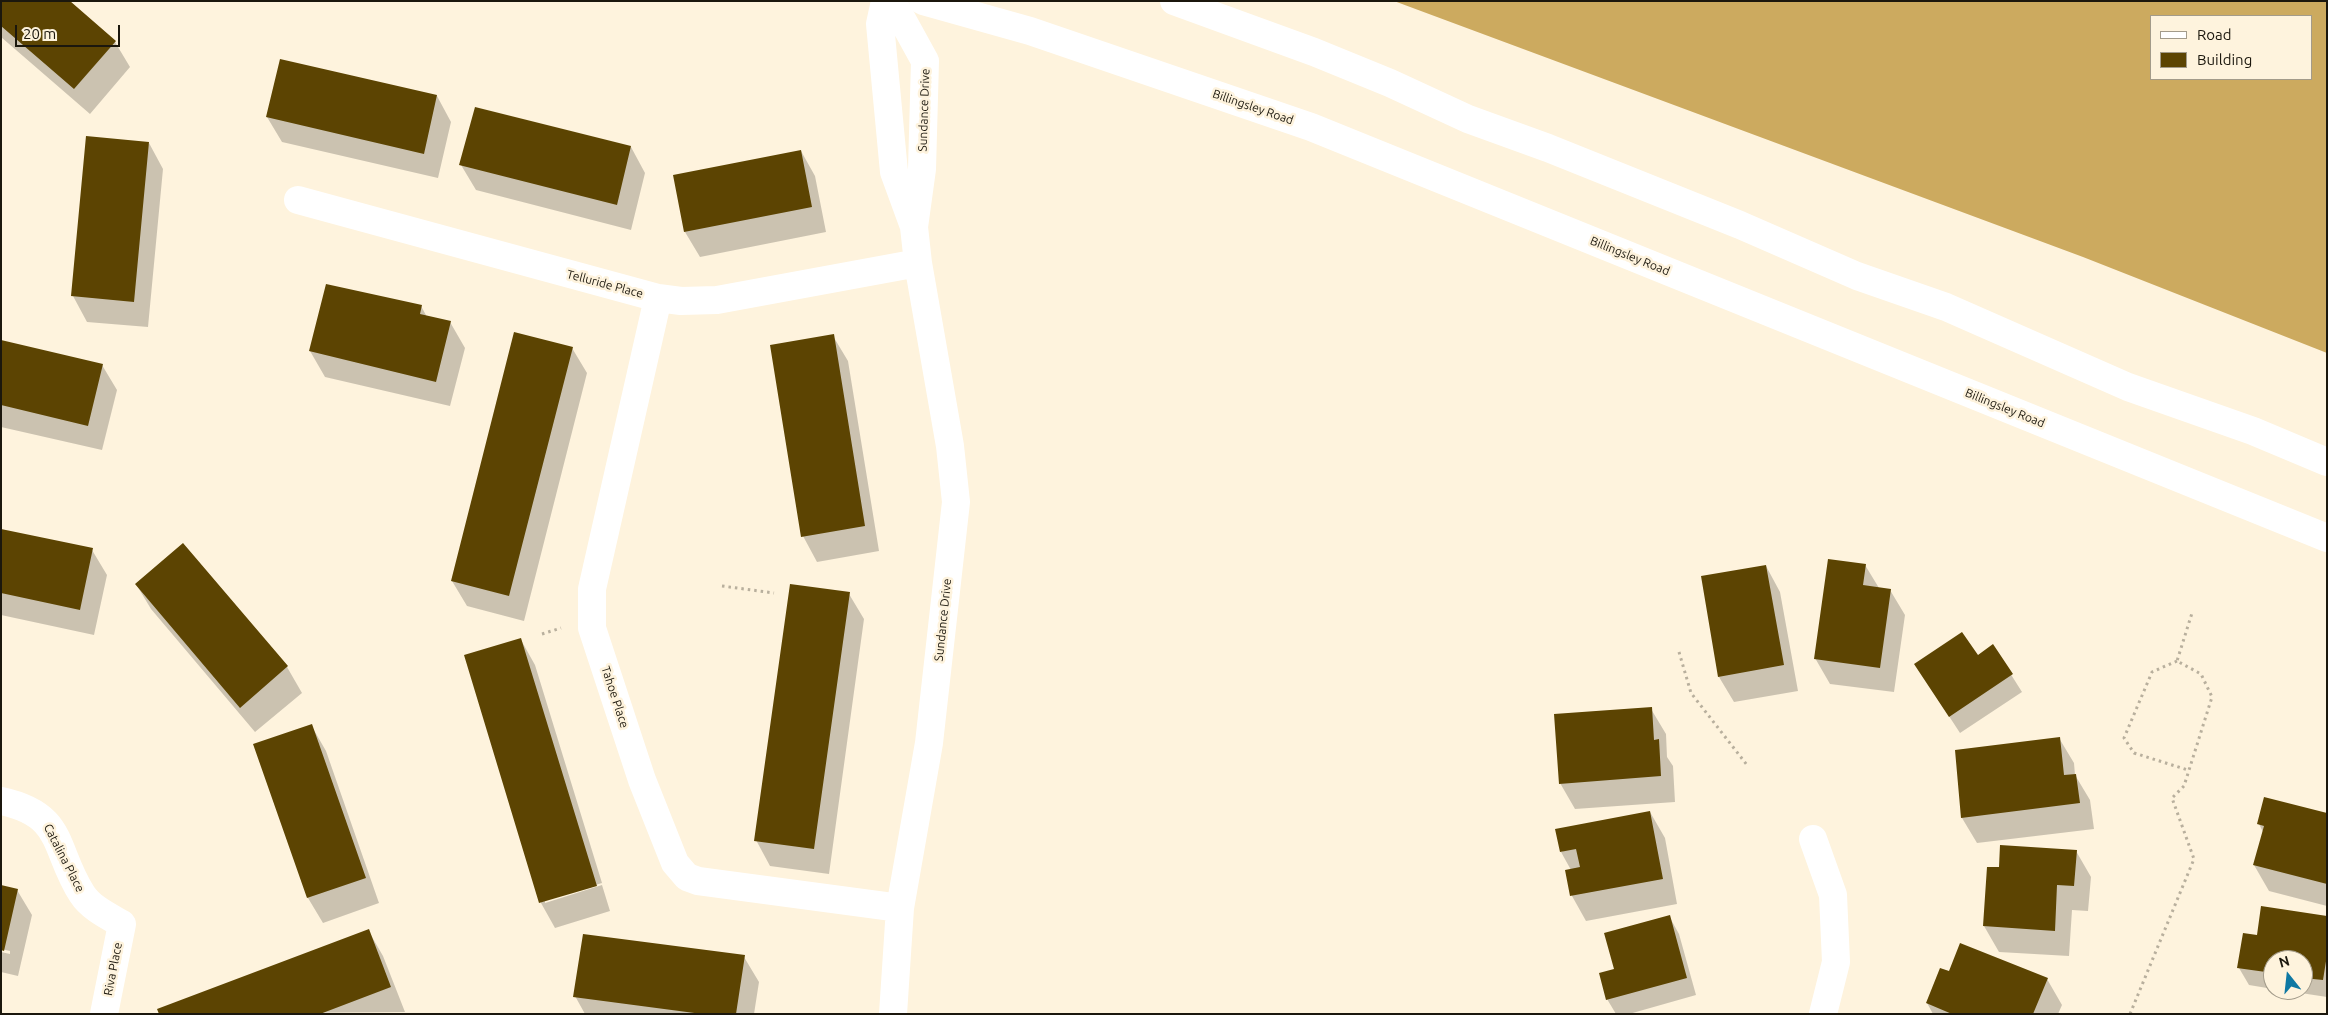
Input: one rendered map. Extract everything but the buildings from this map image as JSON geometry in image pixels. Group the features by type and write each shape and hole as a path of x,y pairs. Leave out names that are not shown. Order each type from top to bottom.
{"street":[{"name":"Sundance Drive","path":"885,1 880,24 894,172 914,227 918,263 950,446 956,502 929,743 900,908 893,1014"},
{"name":"Sundance Drive","path":"892,1 925,61 922,169 914,227"},
{"name":"Billingsley Road","path":"923,1 1030,31 1311,127 2327,538"},
{"path":"1174,1 1390,83 1468,119 1548,148 1740,225 1857,276 1946,308 2128,387 2253,431 2327,462"},
{"name":"Telluride Place","path":"298,200 658,298 681,301 717,300 918,263"},
{"name":"Tahoe Place","path":"658,298 592,589 592,628 645,789 675,863 687,877 698,881 900,908"},
{"name":"Catalina Place","path":"1,801 20,805 44,819 59,842 82,896 99,911 122,924"},
{"path":"1813,839 1833,895 1836,962 1824,1014"},
{"name":"Riva Place","path":"104,1014 122,924"}],"path":[{"path":"722,586 774,593"},
{"path":"2189,770 2134,753 2124,738 2152,672 2177,661 2192,613"},
{"path":"1679,652 1691,693 1746,764"},
{"path":"2130,1014 2194,859 2172,798 2184,786 2212,697 2201,674 2177,661"}],"shaded area":[{"path":"1394,1 2327,1 2327,353 2083,257"}]}
